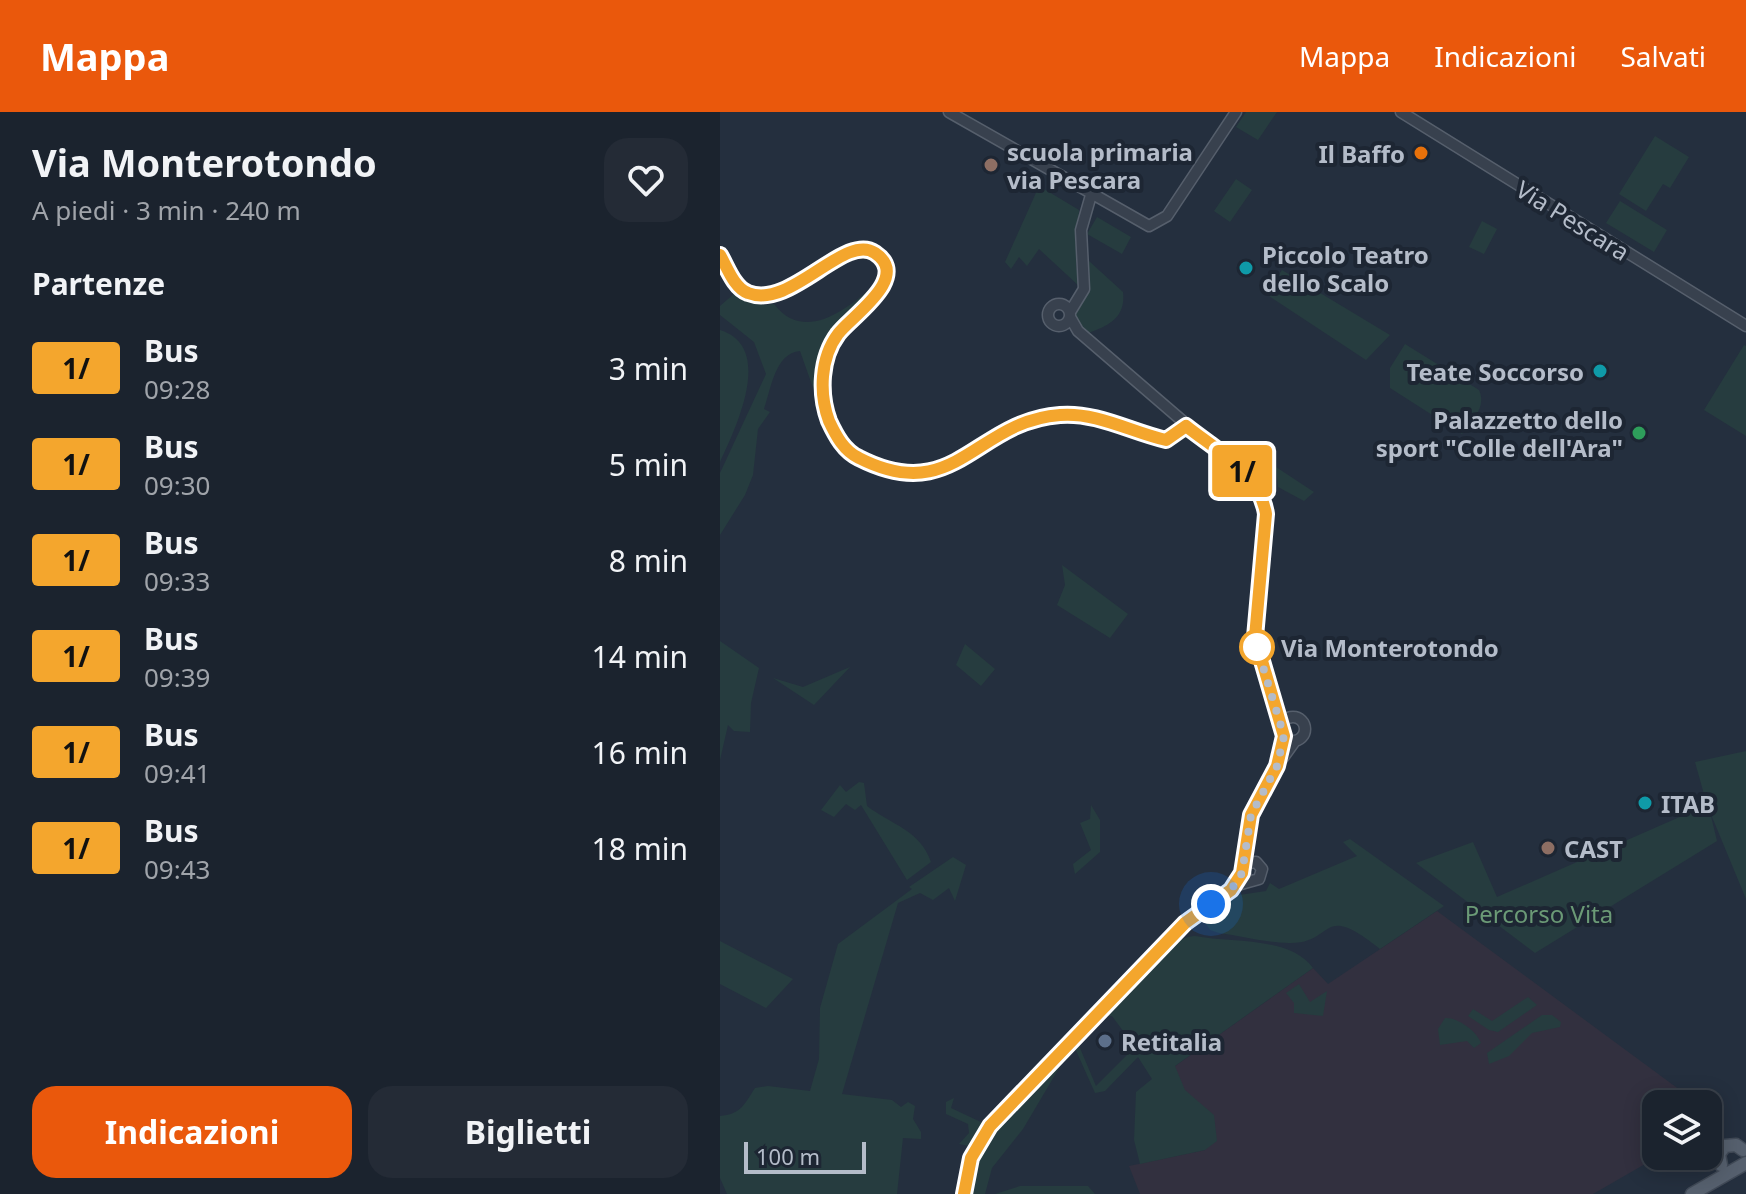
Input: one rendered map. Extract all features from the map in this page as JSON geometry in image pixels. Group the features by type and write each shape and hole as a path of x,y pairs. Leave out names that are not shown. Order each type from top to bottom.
{"main road":[{"path":"1692,1194 1708,1186 1739,1161"}],"street":[{"path":"949,112 1144,225 1160,222 1236,112"},
{"name":"Via Pescara","path":"1401,112 1746,326"},
{"path":"1060,326 1084,287 1081,230 1091,195"},
{"path":"1078,331 1050,322 1048,316 1052,306 1079,298"},
{"path":"1060,304 1070,314 1078,331 1258,486 1266,514 1255,637 1274,701 1288,730 1277,766 1251,815 1245,873"},
{"path":"1245,873 1256,881 1262,875 1246,849"},
{"path":"964,1194 971,1158 990,1126 1185,923 1234,886 1256,862"}],"shaded area":[{"path":"1437,911 1680,1090 1642,1090 1642,1166 1593,1194 1140,1194 1129,1166 1205,1150 1171,1069 1313,968 1328,984"}],"green space":[{"path":"1246,112 1277,112 1258,140 1236,127"},
{"path":"1655,136 1689,157 1670,188 1663,184 1646,211 1619,194"},
{"path":"1236,179 1252,190 1230,222 1214,211"},
{"path":"1039,186 1079,210 1076,265 1079,286 1039,249 1027,266 1019,257 1011,269 1005,262"},
{"path":"1620,201 1667,230 1654,252 1606,223"},
{"path":"1097,217 1131,237 1122,254 1087,234"},
{"path":"1482,221 1497,229 1484,254 1469,247"},
{"path":"1089,261 1123,292 1123,301 1114,319 1088,333 1078,324 1074,312 1088,289"},
{"path":"1282,270 1390,335 1366,360 1266,294"},
{"path":"872,287 874,293 870,298 832,330 822,348 817,399 800,351 792,353 779,365 764,409 770,412 758,429 753,475 745,495 720,535 720,473 766,374 754,342 720,315 720,306 735,293 765,305 774,304 785,315 810,322 849,306"},
{"path":"720,330 736,339 745,353 748,370 742,409 720,462"},
{"path":"1405,344 1479,390 1480,408 1462,434 1390,388 1390,368"},
{"path":"1746,346 1746,436 1704,410"},
{"path":"1276,467 1314,492 1304,501 1278,487"},
{"path":"1062,565 1128,614 1110,638 1057,605 1065,585"},
{"path":"720,641 759,668 751,703 750,732 734,731 728,725 720,760"},
{"path":"965,644 995,669 981,686 956,665"},
{"path":"850,667 814,705 773,678 803,687"},
{"name":"Percorso Vita","path":"1746,751 1746,899 1710,812 1717,841 1535,953 1416,863 1473,842 1497,897 1707,805 1695,762"},
{"path":"859,782 864,783 867,806 913,835 926,851 931,862 907,880 861,805 855,810 846,804 834,817 821,810 840,785 846,792"},
{"path":"1091,805 1100,820 1100,852 1075,874 1073,864 1091,850 1080,823 1090,819"},
{"path":"1350,839 1444,906 1380,949 1361,935 1337,926 1304,942 1281,943 1219,933 1210,930 1202,918 1239,895 1266,891 1270,883 1279,889 1357,856 1343,842"},
{"path":"953,857 966,865 955,901 949,888 933,900 920,893 898,903 842,1094 892,1100 901,1107 908,1102 915,1106 913,1119 921,1132 921,1139 903,1138 897,1194 727,1194 720,1178 720,1116 737,1111 755,1088 768,1086 810,1091 819,1059 820,1008 838,944 912,889 909,887"},
{"path":"1195,936 1259,943 1290,950 1313,968 1175,1066 1185,1090 1214,1115 1217,1141 1205,1150 1140,1164 1134,1140 1136,1092 1152,1079 1138,1057 1105,1091 1095,1093 1074,1046 1077,1041 1096,1086 1135,1047 1112,1016 1101,1016 1158,956 1183,939"},
{"path":"720,941 793,979 766,1008 720,984"},
{"path":"1299,984 1310,1002 1327,991 1323,1016 1294,1013 1294,1003 1286,993"},
{"path":"1528,997 1537,1005 1498,1032 1489,1030 1468,1016 1473,1009 1492,1021"},
{"path":"1542,1015 1552,1015 1561,1022 1560,1027 1532,1033 1509,1056 1489,1064 1487,1053"},
{"path":"1445,1018 1466,1026 1481,1043 1474,1048 1467,1041 1440,1045 1438,1029"},
{"path":"1068,1053 1023,1129 992,1168 985,1194 971,1194 975,1158 989,1134"},
{"path":"954,1098 951,1108 983,1123 969,1146 959,1144 969,1133 968,1124 946,1114 946,1102"},
{"path":"1020,1186 1088,1186 1095,1194 995,1194"}],"bus line":[{"name":"1/","path":"720,255 736,283 747,293 764,296 781,293 856,249 873,251 883,261 885,278 869,307 838,333 826,357 822,385 828,417 836,436 848,452 860,459 903,473 937,473 1019,423 1060,415 1090,416 1166,440 1179,434 1186,426 1251,479 1262,496 1266,514 1255,637 1284,736 1277,766 1251,815 1242,873 1231,890 1185,923 990,1126 971,1158 964,1194"}],"place":[{"name":"Il Baffo","path":"1421,153"},
{"name":"scuola primaria via Pescara","path":"991,165"},
{"name":"Piccolo Teatro dello Scalo","path":"1246,268"},
{"name":"Teate Soccorso","path":"1600,371"},
{"name":"Palazzetto dello sport \"Colle dell'Ara\"","path":"1639,433"},
{"name":"Via Monterotondo","path":"1257,647"},
{"name":"ITAB","path":"1645,803"},
{"name":"CAST","path":"1548,848"},
{"name":"Retitalia","path":"1105,1041"}],"route":[{"path":"1211,904 1231,890 1242,873 1251,815 1277,766 1284,736 1257,647"}]}
